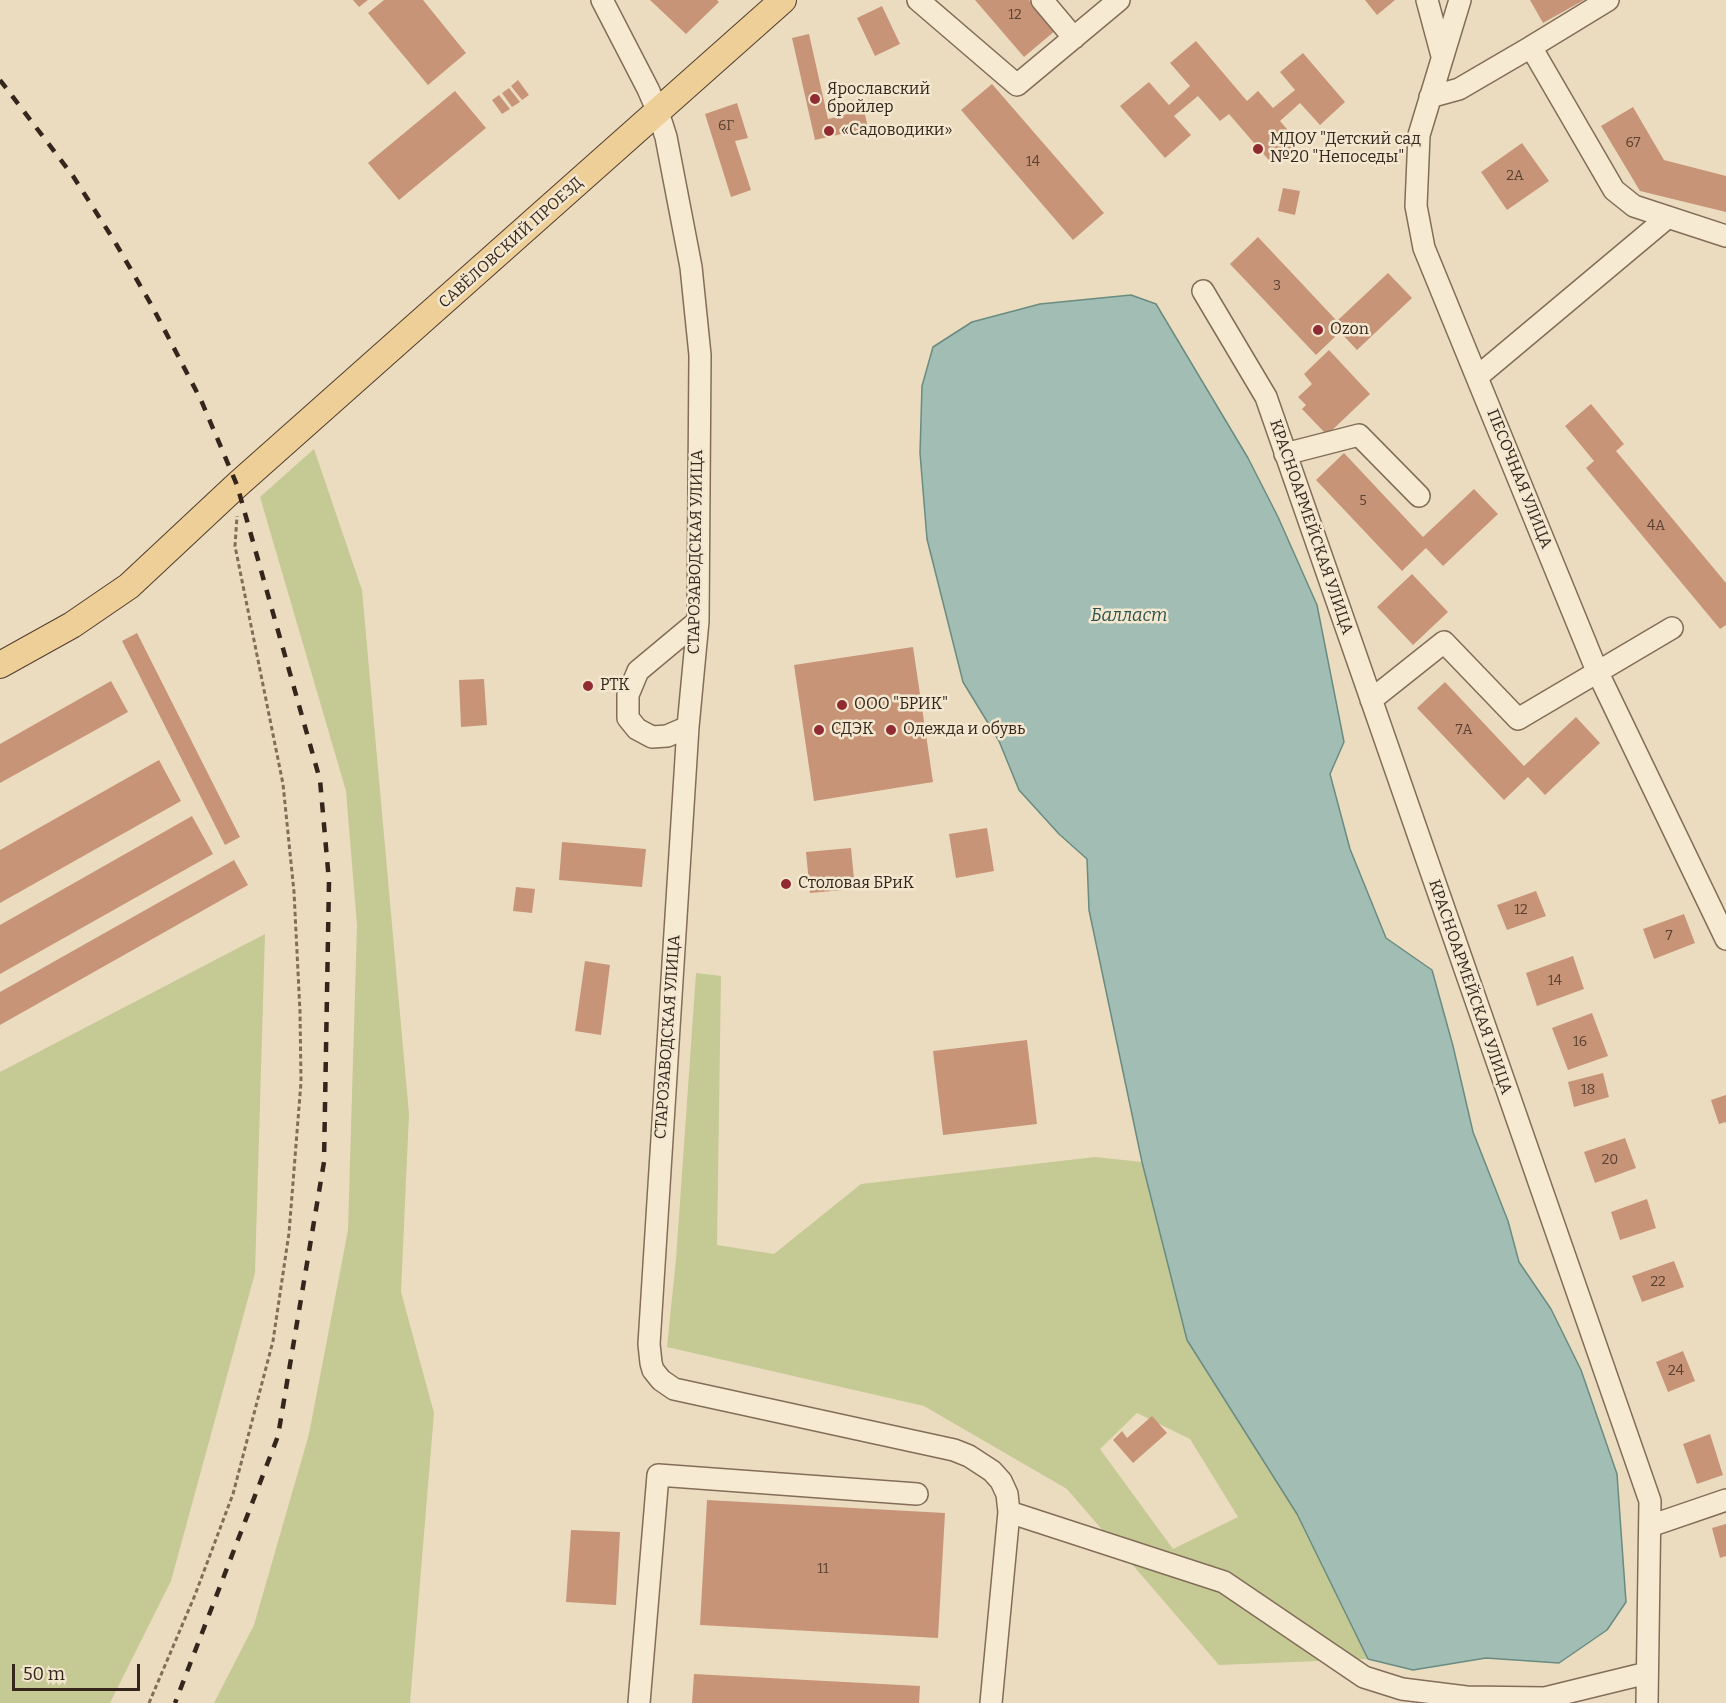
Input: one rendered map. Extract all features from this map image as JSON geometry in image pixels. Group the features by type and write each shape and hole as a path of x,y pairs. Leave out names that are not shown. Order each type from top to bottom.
{"main road":[{"name":"САВЁЛОВСКИЙ ПРОЕЗД","path":"0,665 72,626 122,591 232,489 783,0"}],"street":[{"name":"СТАРОЗАВОДСКАЯ УЛИЦА","path":"602,0 648,89 666,137 691,267 700,355 698,621 688,727 649,1344 653,1370 661,1380 674,1389 954,1450 986,1467 1001,1481 1007,1494 1009,1512 991,1703"},
{"path":"918,0 1017,85 1119,0"},
{"path":"1042,0 1074,38"},
{"path":"1427,0 1443,57"},
{"name":"ПЕСОЧНАЯ УЛИЦА","path":"1460,0 1419,135 1416,206 1424,248 1597,671 1726,939"},
{"path":"1430,98 1459,89 1608,0"},
{"path":"1531,47 1614,190 1634,206 1726,236"},
{"path":"1477,377 1668,217"},
{"name":"КРАСНОАРМЕЙСКАЯ УЛИЦА","path":"1203,291 1266,397 1650,1501 1647,1703"},
{"path":"1285,454 1359,435 1419,496"},
{"path":"688,727 667,736 652,737 637,729 628,718 627,695 638,671 698,621"},
{"path":"1371,700 1444,642 1518,719 1672,628"},
{"path":"639,1703 658,1475 917,1494"},
{"path":"1650,1526 1726,1500"},
{"path":"1009,1512 1224,1582 1364,1677 1402,1689 1466,1697 1545,1698 1647,1673"}],"path":[{"path":"149,1703 195,1595 233,1494 273,1341 289,1233 301,1082 296,925 283,784 235,546 237,513 232,489"}],"green space":[{"path":"314,449 362,590 409,1114 401,1292 434,1413 410,1703 214,1703 254,1625 309,1434 348,1230 357,925 346,791 260,497"},
{"path":"265,934 255,1273 171,1581 110,1703 0,1703 0,1072"},
{"path":"696,973 721,976 717,1245 774,1254 861,1184 1095,1157 1142,1162 1187,1340 1297,1514 1368,1659 1219,1665 1067,1489 924,1406 667,1347 676,1259","holes":["1137,1413 1190,1439 1238,1517 1173,1549 1100,1449"]}],"water":[{"name":"Балласт","path":"1131,295 1156,304 1248,458 1278,517 1317,605 1344,742 1330,774 1350,849 1386,938 1432,970 1473,1132 1508,1221 1519,1262 1551,1309 1581,1370 1617,1474 1626,1602 1607,1630 1559,1663 1486,1658 1413,1670 1368,1659 1297,1514 1187,1340 1142,1162 1089,910 1087,859 1059,834 1019,790 999,741 963,682 927,539 920,453 922,386 933,347 972,322 1040,304"}],"building":[{"path":"353,0 368,0 359,7"},
{"path":"384,0 423,0 466,53 428,85 368,13"},
{"path":"650,0 717,0 719,2 686,34"},
{"path":"975,0 1029,0 1056,30 1024,57"},
{"path":"1365,0 1395,0 1377,15"},
{"path":"1530,0 1584,0 1543,23"},
{"path":"882,6 900,44 875,56 857,18"},
{"path":"809,34 828,119 864,110 868,128 815,140 792,38"},
{"path":"1196,41 1247,101 1258,91 1273,108 1295,90 1280,72 1303,53 1345,102 1320,125 1300,103 1280,121 1299,143 1273,165 1229,114 1220,121 1198,96 1174,116 1191,135 1165,158 1120,106 1149,82 1169,105 1190,86 1170,63"},
{"path":"518,80 529,95 522,100 511,86"},
{"path":"992,84 1104,213 1073,240 961,110"},
{"path":"509,88 520,102 512,107 502,93"},
{"path":"455,91 486,128 399,200 368,163"},
{"path":"499,95 510,109 502,114 492,100"},
{"path":"737,103 748,138 735,141 751,190 731,197 705,114"},
{"path":"1633,107 1664,160 1726,176 1726,212 1640,191 1601,126"},
{"path":"1522,143 1549,181 1507,210 1481,172"},
{"path":"1283,188 1300,191 1295,215 1278,211"},
{"path":"1258,237 1337,321 1388,273 1412,298 1357,350 1340,332 1316,355 1230,264"},
{"path":"1329,350 1370,394 1327,435 1302,409 1306,405 1298,397 1312,384 1304,374"},
{"path":"1591,404 1624,444 1616,451 1726,583 1726,625 1720,629 1586,468 1594,461 1565,426"},
{"path":"1344,453 1423,537 1474,489 1498,514 1443,566 1426,548 1402,571 1316,480"},
{"path":"1412,574 1448,612 1413,645 1377,607"},
{"path":"137,633 240,837 225,845 122,641"},
{"path":"913,647 933,782 814,801 794,665"},
{"path":"484,679 487,725 461,727 459,680"},
{"path":"111,681 128,712 0,783 0,744"},
{"path":"1445,682 1524,766 1576,717 1600,743 1545,795 1528,777 1504,800 1417,708"},
{"path":"159,760 181,801 0,903 0,850"},
{"path":"192,816 213,854 0,974 0,925"},
{"path":"987,828 994,871 956,878 949,834"},
{"path":"562,842 646,849 642,887 559,880"},
{"path":"851,848 855,889 810,893 806,852"},
{"path":"234,860 248,885 0,1025 0,992"},
{"path":"516,887 535,889 532,913 513,911"},
{"path":"1536,891 1546,916 1507,930 1497,905"},
{"path":"1684,914 1695,943 1654,959 1643,929"},
{"path":"1573,956 1584,989 1537,1006 1526,973"},
{"path":"585,961 610,965 601,1035 575,1031"},
{"path":"1592,1013 1608,1056 1568,1070 1552,1028"},
{"path":"1027,1040 1037,1124 943,1135 933,1051"},
{"path":"1603,1073 1609,1097 1574,1107 1568,1082"},
{"path":"1726,1095 1726,1122 1719,1124 1711,1100"},
{"path":"1625,1138 1636,1168 1595,1183 1584,1152"},
{"path":"1647,1199 1656,1228 1620,1240 1611,1212"},
{"path":"1674,1261 1684,1287 1642,1302 1632,1276"},
{"path":"1683,1351 1695,1381 1668,1392 1656,1362"},
{"path":"1152,1416 1167,1433 1133,1463 1113,1440 1122,1431 1127,1438"},
{"path":"1710,1434 1723,1475 1697,1484 1683,1444"},
{"path":"707,1500 945,1513 938,1638 700,1625"},
{"path":"1726,1524 1726,1556 1720,1558 1712,1528"},
{"path":"571,1530 620,1532 616,1605 566,1602"},
{"path":"694,1674 920,1686 919,1703 692,1703"}],"railway":[{"path":"0,80 73,176 115,242 152,306 201,400 237,485 320,780 329,881 324,1162 278,1436 175,1703"}],"place":[{"name":"Ярославский бройлер","path":"815,99"},
{"name":"«Садоводики»","path":"829,131"},
{"name":"МДОУ \"Детский сад №20 \"Непоседы\"","path":"1258,149"},
{"name":"Ozon","path":"1318,330"},
{"name":"РТК","path":"588,686"},
{"name":"ООО \"БРИК\"","path":"842,705"},
{"name":"СДЭК","path":"819,730"},
{"name":"Одежда и обувь","path":"891,730"},
{"name":"Столовая БРиК","path":"786,884"}]}
